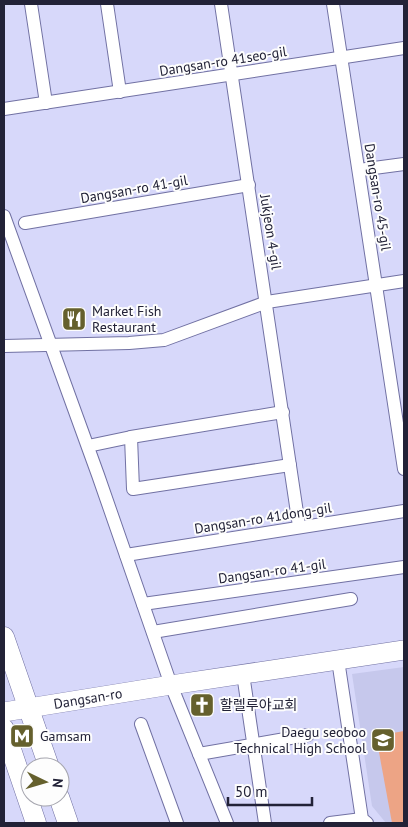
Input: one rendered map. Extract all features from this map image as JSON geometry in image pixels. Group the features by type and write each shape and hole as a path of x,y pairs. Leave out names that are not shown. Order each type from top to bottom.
{"main road":[{"path":"4,637 46,757"},
{"name":"Dangsan-ro","path":"4,712 404,650"},
{"path":"4,729 20,763"},
{"path":"32,807 36,823"},
{"path":"60,807 68,823"}],"street":[{"path":"31,4 46,103"},
{"path":"107,4 120,92"},
{"name":"Jukjeon 4-gil","path":"221,4 299,526"},
{"name":"Dangsan-ro 45-gil","path":"333,4 376,286 399,395 404,468"},
{"name":"Dangsan-ro 41seo-gil","path":"4,109 404,48"},
{"path":"359,170 404,164"},
{"name":"Dangsan-ro 41-gil","path":"25,223 249,185"},
{"path":"4,217 88,446 171,685 227,823"},
{"path":"4,346 164,340 267,302 404,281"},
{"path":"88,446 283,412"},
{"path":"131,437 133,489 290,464"},
{"name":"Dangsan-ro 41dong-gil","path":"126,555 299,526 404,511"},
{"name":"Dangsan-ro 41-gil","path":"143,604 404,567"},
{"path":"153,632 351,599"},
{"path":"330,823 364,821 338,660"},
{"path":"243,674 265,823"},
{"path":"141,724 177,823"},
{"path":"199,754 308,735"}],"shaded area":[{"name":"Daegu seoboo Technical High School","path":"404,667 404,823 386,823 372,806 352,674"},
{"path":"404,731 404,823 392,823 376,736"}],"place":[{"name":"Market Fish Restaurant","path":"74,319"},
{"name":"할렐루야교회","path":"202,705"},
{"name":"Gamsam","path":"22,736"},
{"name":"Daegu seoboo Technical High School","path":"383,740"}]}
